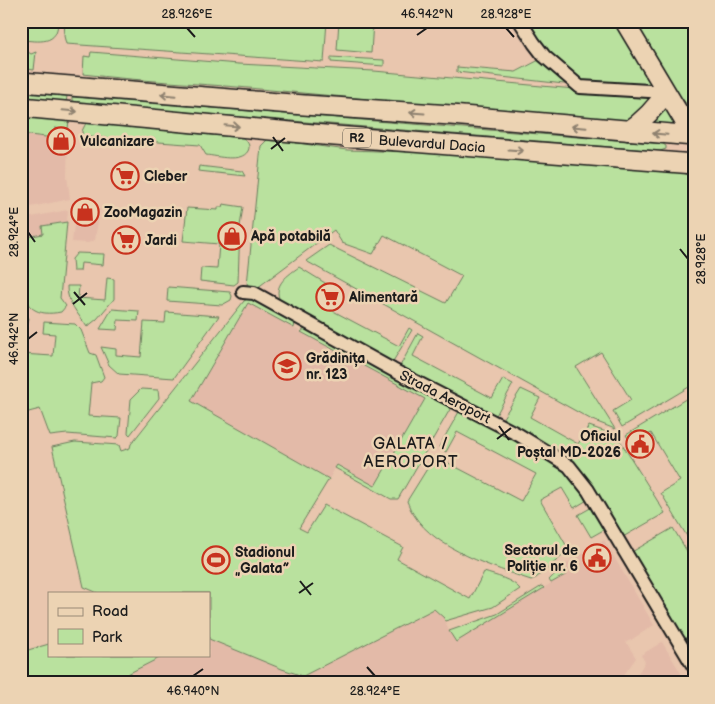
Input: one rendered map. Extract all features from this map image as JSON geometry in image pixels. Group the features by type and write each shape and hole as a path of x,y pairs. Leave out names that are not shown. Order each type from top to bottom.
{"main road":[{"name":"R2","path":"21,82 304,106 450,115 694,137"},
{"name":"Bulevardul Dacia","path":"21,107 335,136 694,164"}],"street":[{"path":"520,21 544,56 580,87 666,92"},
{"path":"624,21 694,137"},
{"path":"628,131 645,120 666,92"},
{"name":"Strada Aeroport","path":"243,292 254,293 294,314 393,370 519,435 569,466 588,490 694,667"}],"shaded area":[{"path":"21,134 68,139 67,176 70,199 21,209"},
{"path":"76,208 100,209 95,240 88,243 72,242"},
{"path":"68,210 67,222 43,226 44,234 21,238 21,219"},
{"name":"Grădinița nr. 123","path":"248,303 425,399 374,487 337,465 329,479 191,401"},
{"path":"604,540 654,625 626,642 636,658 623,676 631,683 110,683 163,656 210,656 210,639 303,676 434,609 444,618 456,642 566,574 562,567"},
{"path":"662,642 682,675 680,677 683,683 632,683 645,662 641,655"}],"green space":[{"path":"21,21 58,21 55,35 46,40 34,41 21,40"},
{"path":"65,21 327,21 324,62 66,44 64,36"},
{"path":"339,21 373,21 371,53 337,50"},
{"path":"525,21 618,21 653,85 581,83 555,62"},
{"path":"635,21 694,21 694,113 675,90"},
{"path":"21,47 31,54 36,52 34,70 21,68"},
{"path":"91,52 239,64 374,71 653,96 651,102 630,121 83,74 84,56 90,57"},
{"path":"331,57 384,60 384,66 331,62"},
{"path":"541,59 573,85 457,72 457,67 516,72"},
{"path":"21,93 67,96 66,103 21,100"},
{"path":"72,97 663,144 666,146 666,149 660,151 72,103"},
{"path":"665,100 679,125 653,123"},
{"path":"21,114 69,119 68,129 55,128 54,138 21,134"},
{"path":"86,123 243,138 248,143 249,149 245,155 228,158 206,155 200,145 90,137 89,141 83,143 82,131"},
{"path":"268,139 347,150 440,153 676,170 693,177 694,384 622,427 613,411 631,400 601,352 576,367 615,429 592,420 306,261 329,245 446,303 462,276 384,235 373,254 342,243 334,230 257,288 247,285 261,146"},
{"path":"199,166 242,171 245,176 198,171"},
{"path":"223,204 243,207 240,226 238,282 234,285 200,281 201,268 217,269 219,244 183,241 187,208 218,210 218,207 222,207"},
{"path":"67,222 60,298 66,306 61,312 45,313 34,309 26,301 22,291 20,278 21,238 43,234 42,226"},
{"path":"77,253 104,254 103,265 81,263 80,271 73,271 72,259"},
{"path":"299,267 330,286 320,304 399,346 409,328 412,330 392,363 282,304 279,298 279,287"},
{"path":"107,278 114,279 114,299 97,319 87,327 71,302 67,286 79,286 78,298 105,300"},
{"path":"168,287 230,292 232,296 231,300 222,305 167,301"},
{"name":"Stadionul „Galata”","path":"249,298 295,323 294,328 248,303 191,401 329,479 299,528 307,532 324,505 403,547 397,559 470,599 484,572 508,580 520,589 493,607 445,621 434,609 303,676 210,639 210,592 96,592 84,587 52,447 75,442 119,445 121,451 130,448 131,444 244,301"},
{"path":"112,309 139,311 138,321 118,320 117,330 100,329"},
{"path":"166,312 219,316 174,378 119,374 109,365 101,347 116,349 116,355 141,357 144,322 165,323"},
{"path":"21,313 29,318 26,332 21,331"},
{"path":"44,322 75,324 81,330 90,353 96,355 104,377 101,381 91,383 88,416 121,418 119,436 117,438 67,434 50,436 40,409 21,414 21,354 53,356 55,334 43,333"},
{"path":"306,328 452,406 398,499 391,499 335,468 337,465 375,486 425,399 301,332"},
{"path":"418,333 423,336 413,356 492,398 503,379 513,384 494,419 399,368"},
{"path":"141,389 158,390 159,398 130,435 128,433 131,399"},
{"path":"521,389 540,398 530,417 578,444 589,426 609,433 619,439 665,513 621,538 584,473 577,466 501,421"},
{"path":"694,394 694,548 661,493 680,481 651,433 632,444 626,435"},
{"path":"460,410 564,468 589,499 574,508 562,488 540,500 569,550 536,578 531,580 500,570 467,556 436,538 424,527 409,507 407,501 435,456 521,501 536,474 457,432 446,452 439,447"},
{"path":"594,506 607,528 591,537 578,515"},
{"path":"673,528 694,563 694,659 630,553"},
{"path":"562,567 567,574 551,583 549,580"},
{"path":"542,586 544,588 456,642 449,631 497,614"},
{"path":"48,644 48,656 163,656 110,683 21,683 21,652"}],"place":[{"name":"Vulcanizare","path":"61,141"},
{"name":"Cleber","path":"125,176"},
{"name":"ZooMagazin","path":"85,212"},
{"name":"Apă potabilă","path":"232,236"},
{"name":"Jardi","path":"126,240"},
{"name":"Alimentară","path":"330,297"},
{"name":"Grădinița nr. 123","path":"287,366"},
{"name":"Oficiul Poștal MD-2026","path":"640,444"},
{"name":"Sectorul de Poliție nr. 6","path":"597,558"},
{"name":"Stadionul „Galata”","path":"216,560"}],"district":[{"name":"GALATA / AEROPORT","path":"411,453"}]}
